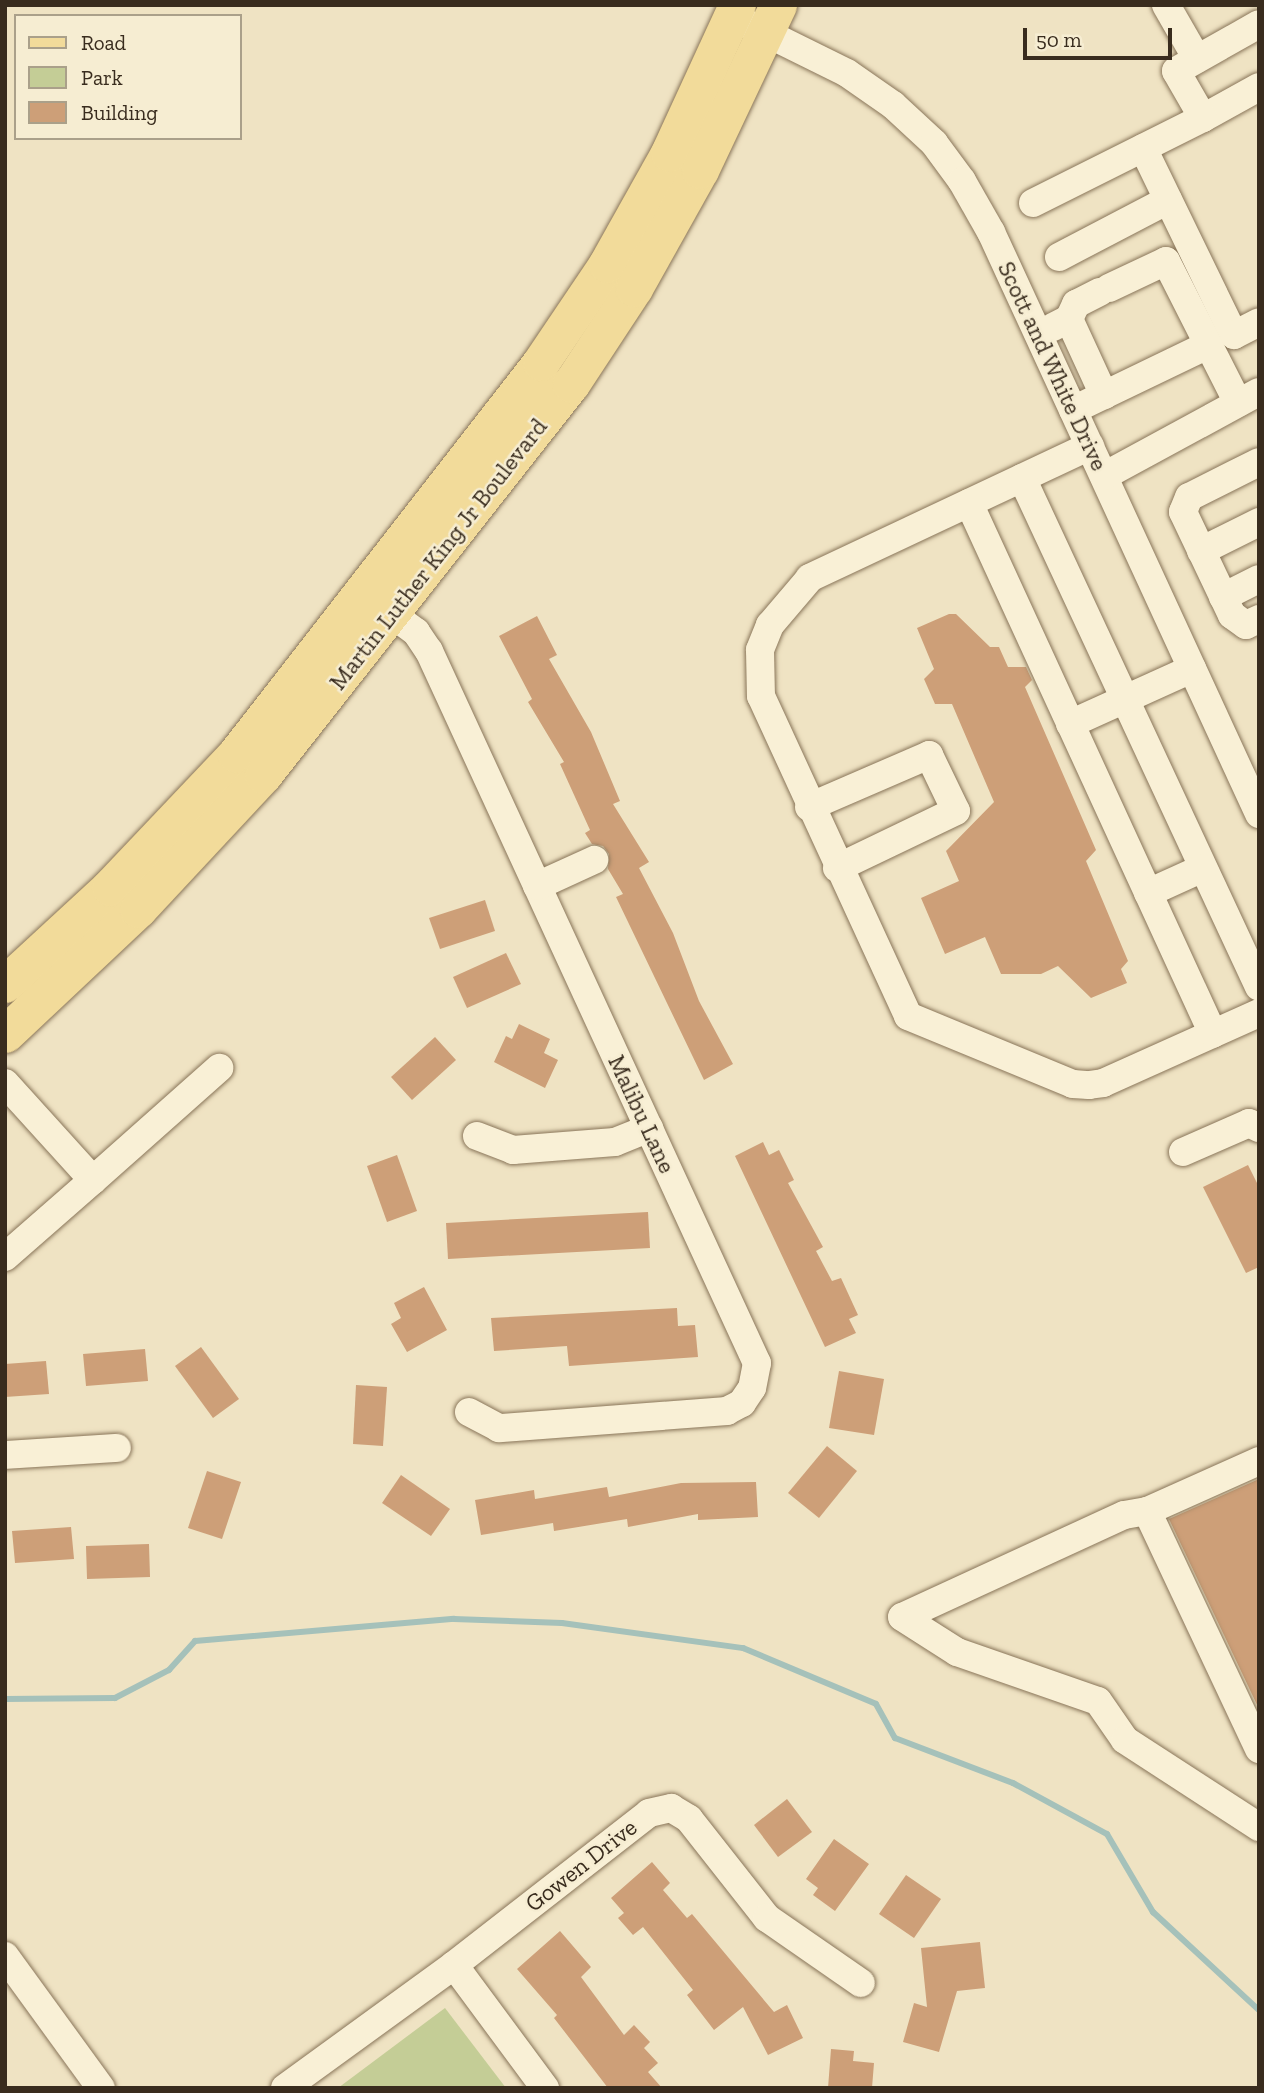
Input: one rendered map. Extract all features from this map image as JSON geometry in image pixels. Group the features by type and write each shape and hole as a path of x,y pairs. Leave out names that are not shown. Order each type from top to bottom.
{"main road":[{"name":"Martin Luther King Jr Boulevard","path":"5,1034 138,909 263,775 607,264 669,153 735,12"},
{"name":"Martin Luther King Jr Boulevard","path":"5,984 110,887 378,605 570,384 627,299 700,170 774,19"}],"street":[{"path":"1166,5 1197,59"},
{"name":"Scott and White Drive","path":"735,12 774,19 892,104 934,144 991,232 1259,814"},
{"path":"1203,118 1176,71 1259,24"},
{"path":"1033,203 1259,87"},
{"path":"1143,148 1234,335 1259,322"},
{"path":"1059,257 1168,200"},
{"path":"1038,334 1069,319 1076,304 1166,261 1208,345 1249,397 1104,476"},
{"path":"1069,319 1104,395"},
{"path":"1073,410 1208,345"},
{"path":"1056,374 1087,360"},
{"path":"1090,446 810,578 770,625 760,650 761,696 900,1005 920,1024 1073,1084 1089,1085 1103,1083 1259,1013"},
{"path":"1259,462 1189,497 1183,512 1232,615 1246,625 1259,619"},
{"path":"1022,478 1259,987"},
{"path":"969,503 1213,1034"},
{"path":"1201,551 1259,522"},
{"path":"1223,597 1259,579"},
{"name":"Malibu Lane","path":"378,605 416,632 429,651 757,1363 752,1388 742,1403 727,1411 499,1428 469,1412"},
{"path":"1070,724 1192,669"},
{"path":"809,807 929,755 956,811 837,868"},
{"path":"537,886 594,860"},
{"path":"1148,893 1203,868"},
{"path":"5,1257 219,1068"},
{"path":"5,1083 93,1180"},
{"path":"1183,1152 1249,1123 1259,1128"},
{"path":"477,1136 513,1150 615,1142 649,1128"},
{"path":"5,1455 117,1448"},
{"path":"1259,1461 1147,1511 1124,1515 902,1617 957,1652 1098,1700 1125,1740 1259,1826"},
{"path":"1147,1511 1259,1749"},
{"name":"Gowen Drive","path":"285,2088 454,1965 649,1812 671,1808 689,1819 767,1918 861,1983"},
{"path":"5,1956 101,2088"},
{"path":"454,1965 545,2088"}],"green space":[{"path":"445,2008 506,2088 338,2088"}],"building":[{"path":"949,614 956,614 990,647 999,647 1008,667 1026,667 1032,680 1025,687 1096,850 1086,861 1128,961 1121,969 1127,983 1091,998 1058,966 1041,974 1001,974 985,937 945,954 921,898 959,881 946,851 994,802 952,704 935,704 924,679 934,669 917,628"},
{"path":"537,616 557,655 549,659 591,732 620,801 613,804 649,862 639,868 673,933 699,1001 733,1064 704,1080 616,897 623,894 608,869 609,854 603,846 592,844 585,833 590,830 560,764 564,762 528,702 532,699 499,636"},
{"path":"485,900 495,931 440,949 429,918"},
{"path":"506,953 521,984 467,1008 453,977"},
{"path":"519,1024 550,1039 544,1053 558,1060 545,1088 494,1062 506,1036 512,1039"},
{"path":"435,1037 456,1060 412,1100 391,1077"},
{"path":"763,1142 769,1155 779,1150 794,1180 788,1183 823,1247 816,1251 832,1281 841,1278 858,1315 849,1319 856,1333 825,1347 735,1156"},
{"path":"397,1155 417,1211 387,1222 367,1166"},
{"path":"1248,1165 1259,1187 1259,1267 1246,1273 1203,1187"},
{"path":"648,1212 650,1248 448,1259 446,1223"},
{"path":"424,1287 447,1330 407,1352 391,1324 401,1318 394,1303"},
{"path":"677,1308 678,1326 695,1325 698,1357 569,1366 567,1346 494,1351 491,1318"},
{"path":"201,1347 239,1399 213,1418 175,1366"},
{"path":"145,1349 148,1381 86,1386 83,1354"},
{"path":"46,1361 49,1394 5,1397 5,1364"},
{"path":"839,1371 884,1379 874,1435 829,1428"},
{"path":"356,1385 387,1387 383,1446 353,1444"},
{"path":"827,1446 857,1471 819,1518 788,1493"},
{"path":"207,1471 241,1482 222,1539 188,1528"},
{"path":"401,1475 450,1509 431,1536 382,1503"},
{"path":"1259,1479 1259,1709 1169,1519"},
{"path":"756,1482 758,1517 698,1520 698,1514 628,1527 627,1519 554,1531 553,1523 481,1535 475,1500 534,1490 535,1499 607,1487 609,1497 681,1483"},
{"path":"71,1527 74,1559 15,1563 12,1531"},
{"path":"149,1544 150,1577 87,1579 86,1546"},
{"path":"787,1799 812,1832 778,1857 754,1825"},
{"path":"834,1839 869,1864 835,1911 813,1895 818,1888 806,1879"},
{"path":"652,1862 670,1883 663,1890 687,1918 692,1914 774,2012 787,2005 803,2038 768,2055 743,2007 714,2030 687,1995 693,1990 643,1927 633,1935 618,1918 624,1913 611,1898"},
{"path":"906,1875 941,1899 914,1938 879,1914"},
{"path":"560,1931 591,1967 581,1977 624,2035 634,2025 650,2042 644,2048 658,2063 648,2072 662,2088 608,2088 554,2018 557,2015 517,1969"},
{"path":"980,1942 985,1988 957,1991 939,2052 903,2042 914,2003 927,2007 921,1948"},
{"path":"831,2049 854,2051 853,2061 874,2063 872,2088 828,2088"}],"waterway":[{"path":"5,1699 115,1698 169,1670 195,1641 454,1619 562,1623 743,1648 876,1704 895,1738 1013,1783 1107,1834 1153,1912 1259,2010"}]}
